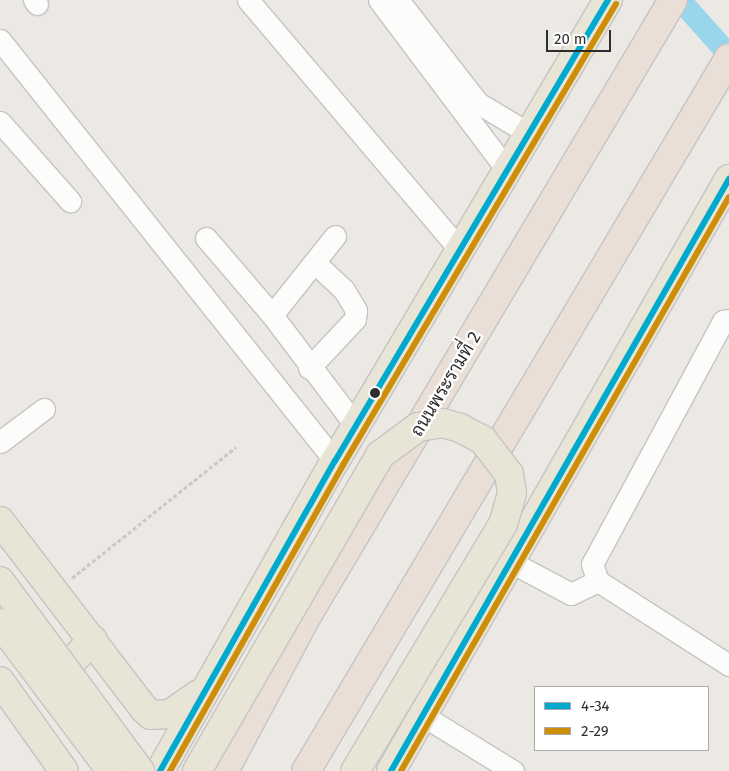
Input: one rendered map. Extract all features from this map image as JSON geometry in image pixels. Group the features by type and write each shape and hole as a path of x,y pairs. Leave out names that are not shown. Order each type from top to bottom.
{"highway":[{"name":"ถนนพระรามที่ 2","path":"224,771 308,614 465,354 673,0"},
{"path":"306,771 729,58"}],"main road":[{"path":"160,771 204,690 335,461 608,0"},
{"path":"391,771 509,561 729,180"},
{"path":"197,771 380,455 418,427 443,423 460,428 483,440 509,474 512,493 503,524 355,771"},
{"path":"0,521 151,715 170,714 204,690"},
{"path":"0,581 140,771"},
{"path":"0,623 110,771"},
{"path":"23,710 93,640"},
{"path":"0,681 23,710 64,771"}],"street":[{"path":"248,0 460,250"},
{"path":"379,0 507,170"},
{"path":"398,0 478,104 530,134"},
{"path":"0,40 335,461"},
{"path":"0,122 70,201"},
{"path":"272,315 335,236"},
{"path":"206,238 272,315 309,368 356,426"},
{"path":"309,368 355,319 356,310 344,290 314,262"},
{"path":"729,320 723,321 592,564 598,581 729,665"},
{"path":"0,442 44,409"},
{"path":"509,561 571,594 598,581"},
{"path":"422,715 513,771"}],"path":[{"path":"55,592 236,447"}],"waterway":[{"path":"680,0 729,55"}],"transit line":[{"name":"4-34","path":"160,771 335,461 608,0"},
{"name":"2-29","path":"170,771 343,465 616,4"},
{"name":"4-34","path":"391,771 729,179"},
{"name":"2-29","path":"401,771 729,197"}]}
